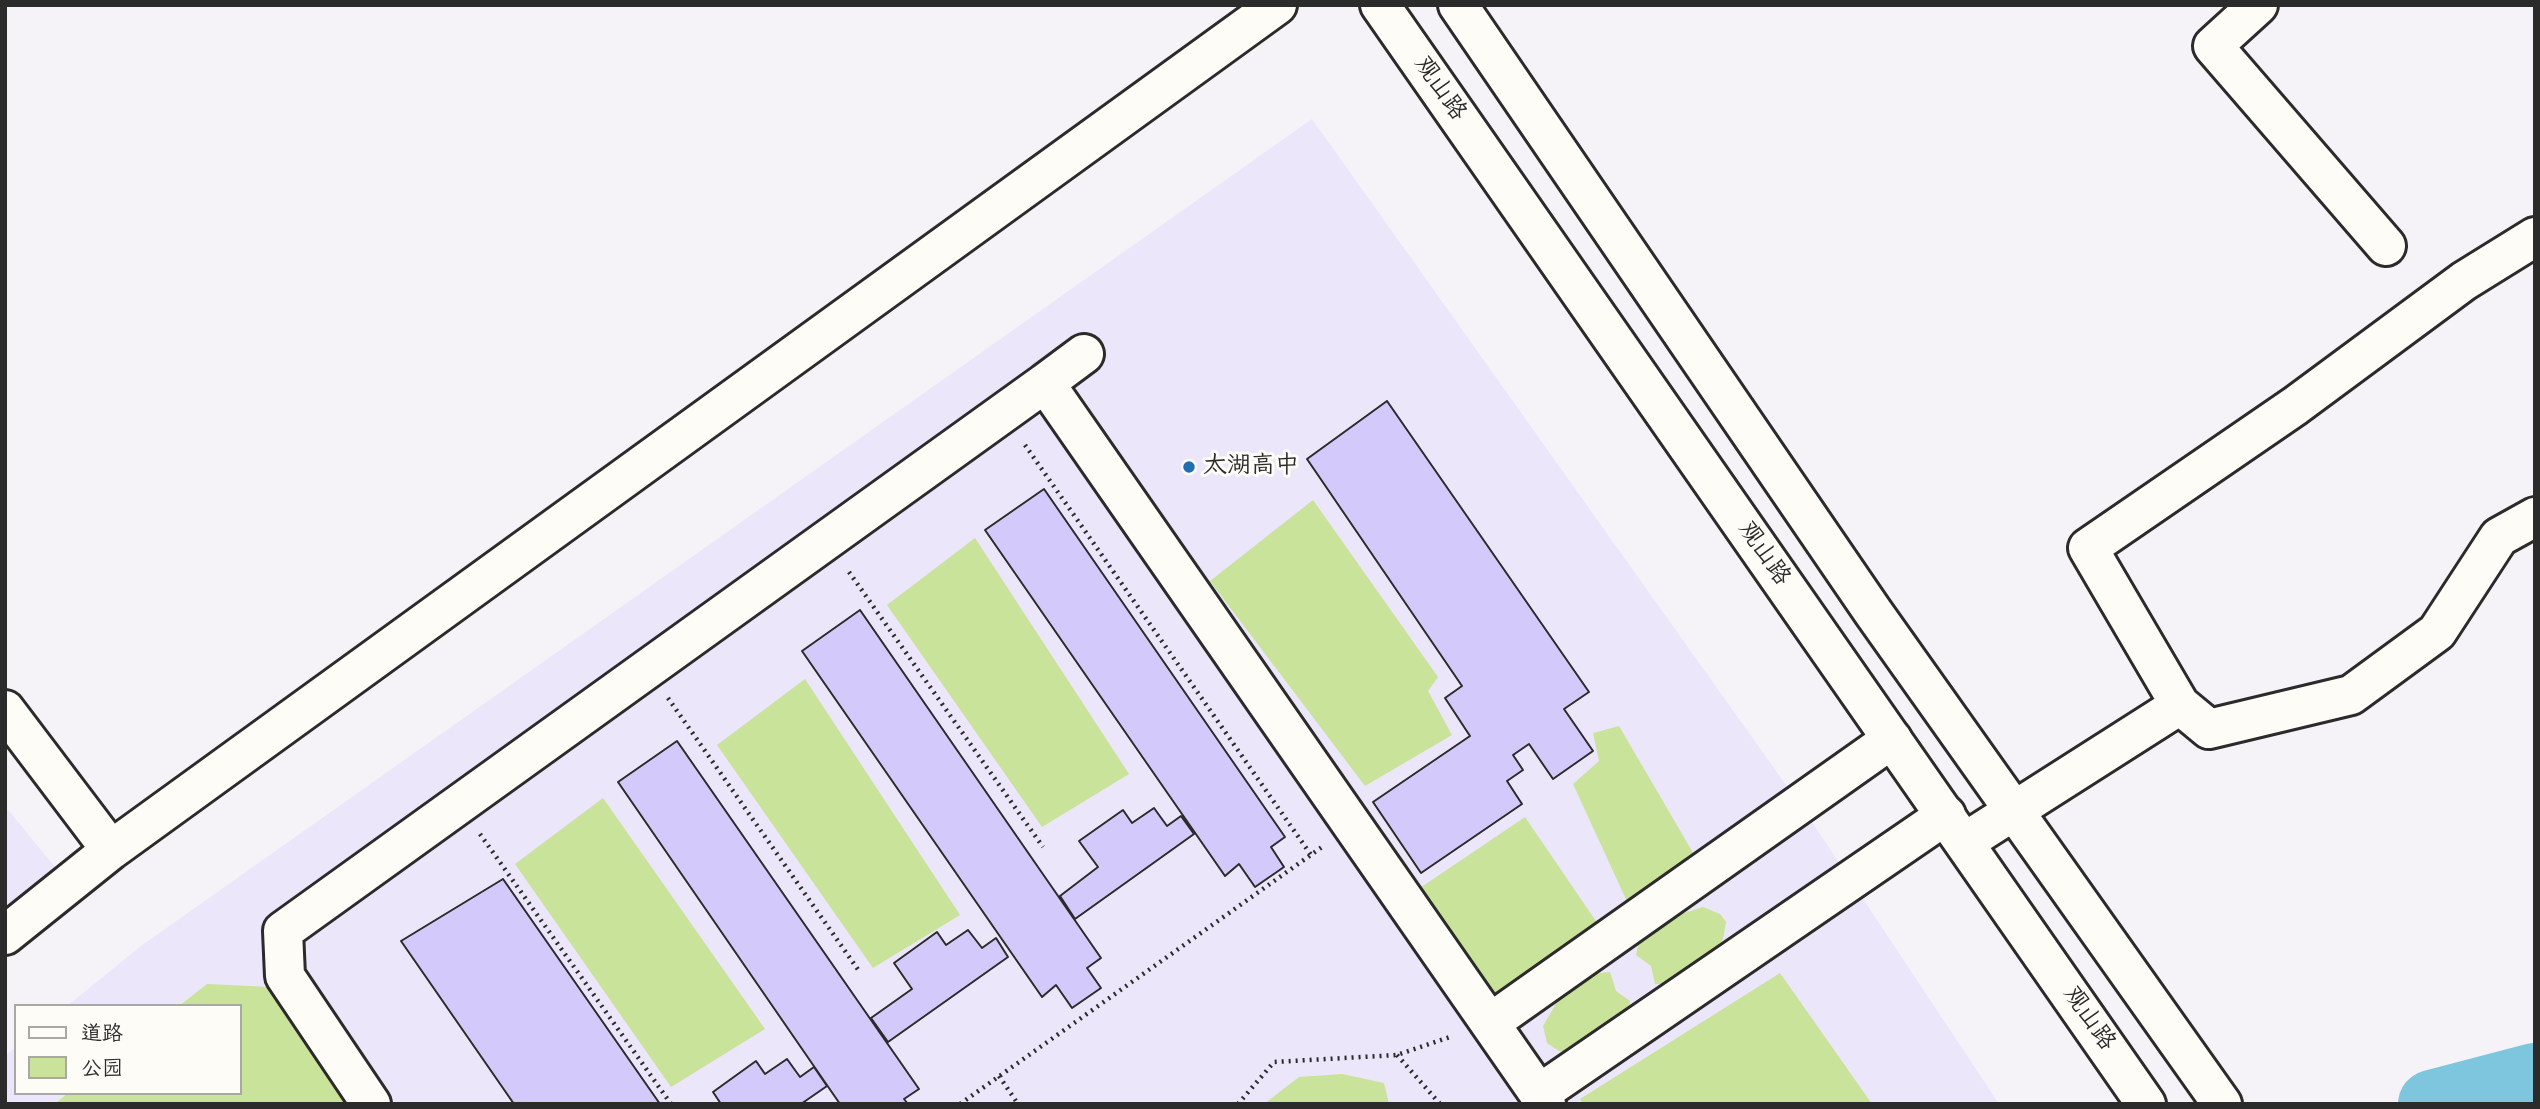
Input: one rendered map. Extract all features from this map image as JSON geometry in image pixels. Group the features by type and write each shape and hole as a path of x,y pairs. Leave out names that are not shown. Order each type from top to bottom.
{"street":[{"path":"5,935 111,850 1277,5"},
{"name":"观山路","path":"1380,5 2137,1090"},
{"path":"1458,5 1865,600 2222,1104"},
{"path":"2258,5 2213,46 2386,246"},
{"path":"2535,237 2464,281 2295,406 2088,548 2180,705 2209,729 2351,695 2437,632 2499,537 2535,517"},
{"path":"371,1104 285,976 283,931 1084,354"},
{"path":"1045,383 1542,1099 1955,829 2014,810 2180,705"},
{"path":"5,710 111,850"},
{"path":"1490,1023 1892,739"}],"path":[{"path":"1002,413 1311,855"},
{"path":"826,540 1043,847"},
{"path":"648,669 859,971"},
{"path":"459,805 671,1104"},
{"path":"960,1104 1353,825"},
{"path":"1238,1104 1274,1062 1397,1055 1490,1023"},
{"path":"1397,1055 1440,1104"},
{"path":"999,1076 1017,1104"}],"shaded area":[{"name":"太湖高中","path":"1312,119 1808,816 1999,1104 5,1104 5,1056 14,1049 14,1095 242,1095 242,1004 69,1004 141,946"},
{"path":"5,806 59,872 5,912"}],"green space":[{"path":"1313,500 1438,677 1428,691 1452,735 1365,786 1210,581"},
{"path":"975,538 1129,774 1042,827 887,605"},
{"path":"805,679 960,915 873,968 717,745"},
{"path":"1619,726 1699,863 1630,908 1573,784 1599,761 1593,733"},
{"path":"603,798 765,1029 671,1087 515,864"},
{"path":"1525,817 1602,930 1493,1003 1417,890"},
{"path":"1703,907 1720,914 1726,922 1723,939 1714,958 1671,985 1655,984 1651,966 1636,955 1639,942 1654,928 1678,915"},
{"path":"1610,972 1616,991 1630,1001 1628,1018 1575,1053 1559,1051 1547,1043 1543,1026 1561,995 1591,974"},
{"path":"1780,973 1872,1104 1583,1104 1580,1099"},
{"path":"207,984 271,987 347,1104 55,1104 66,1095 242,1095 242,1004 182,1004"},
{"path":"1342,1074 1384,1083 1389,1104 1264,1104 1299,1077"}],"building":[{"path":"1387,401 1589,692 1564,709 1593,751 1553,779 1529,744 1513,755 1523,770 1507,781 1522,804 1421,873 1373,802 1470,736 1445,698 1462,686 1307,459"},
{"path":"1044,489 1285,837 1271,847 1284,867 1255,887 1239,864 1225,876 985,530"},
{"path":"860,610 1101,958 1087,968 1101,988 1072,1008 1056,985 1042,997 802,651"},
{"path":"677,741 919,1089 904,1099 908,1104 840,1104 618,782"},
{"path":"1154,808 1167,826 1181,816 1194,834 1075,919 1060,896 1098,867 1079,841 1123,810 1132,823"},
{"path":"503,879 660,1104 514,1104 401,941"},
{"path":"968,930 982,948 996,938 1008,957 888,1042 871,1018 912,989 894,963 937,932 946,945"},
{"path":"787,1059 800,1077 814,1067 827,1086 801,1104 721,1104 713,1092 756,1061 765,1074"}],"waterway":[{"path":"2432,1104 2535,1077"}],"place":[{"name":"太湖高中","path":"1189,467"}]}
